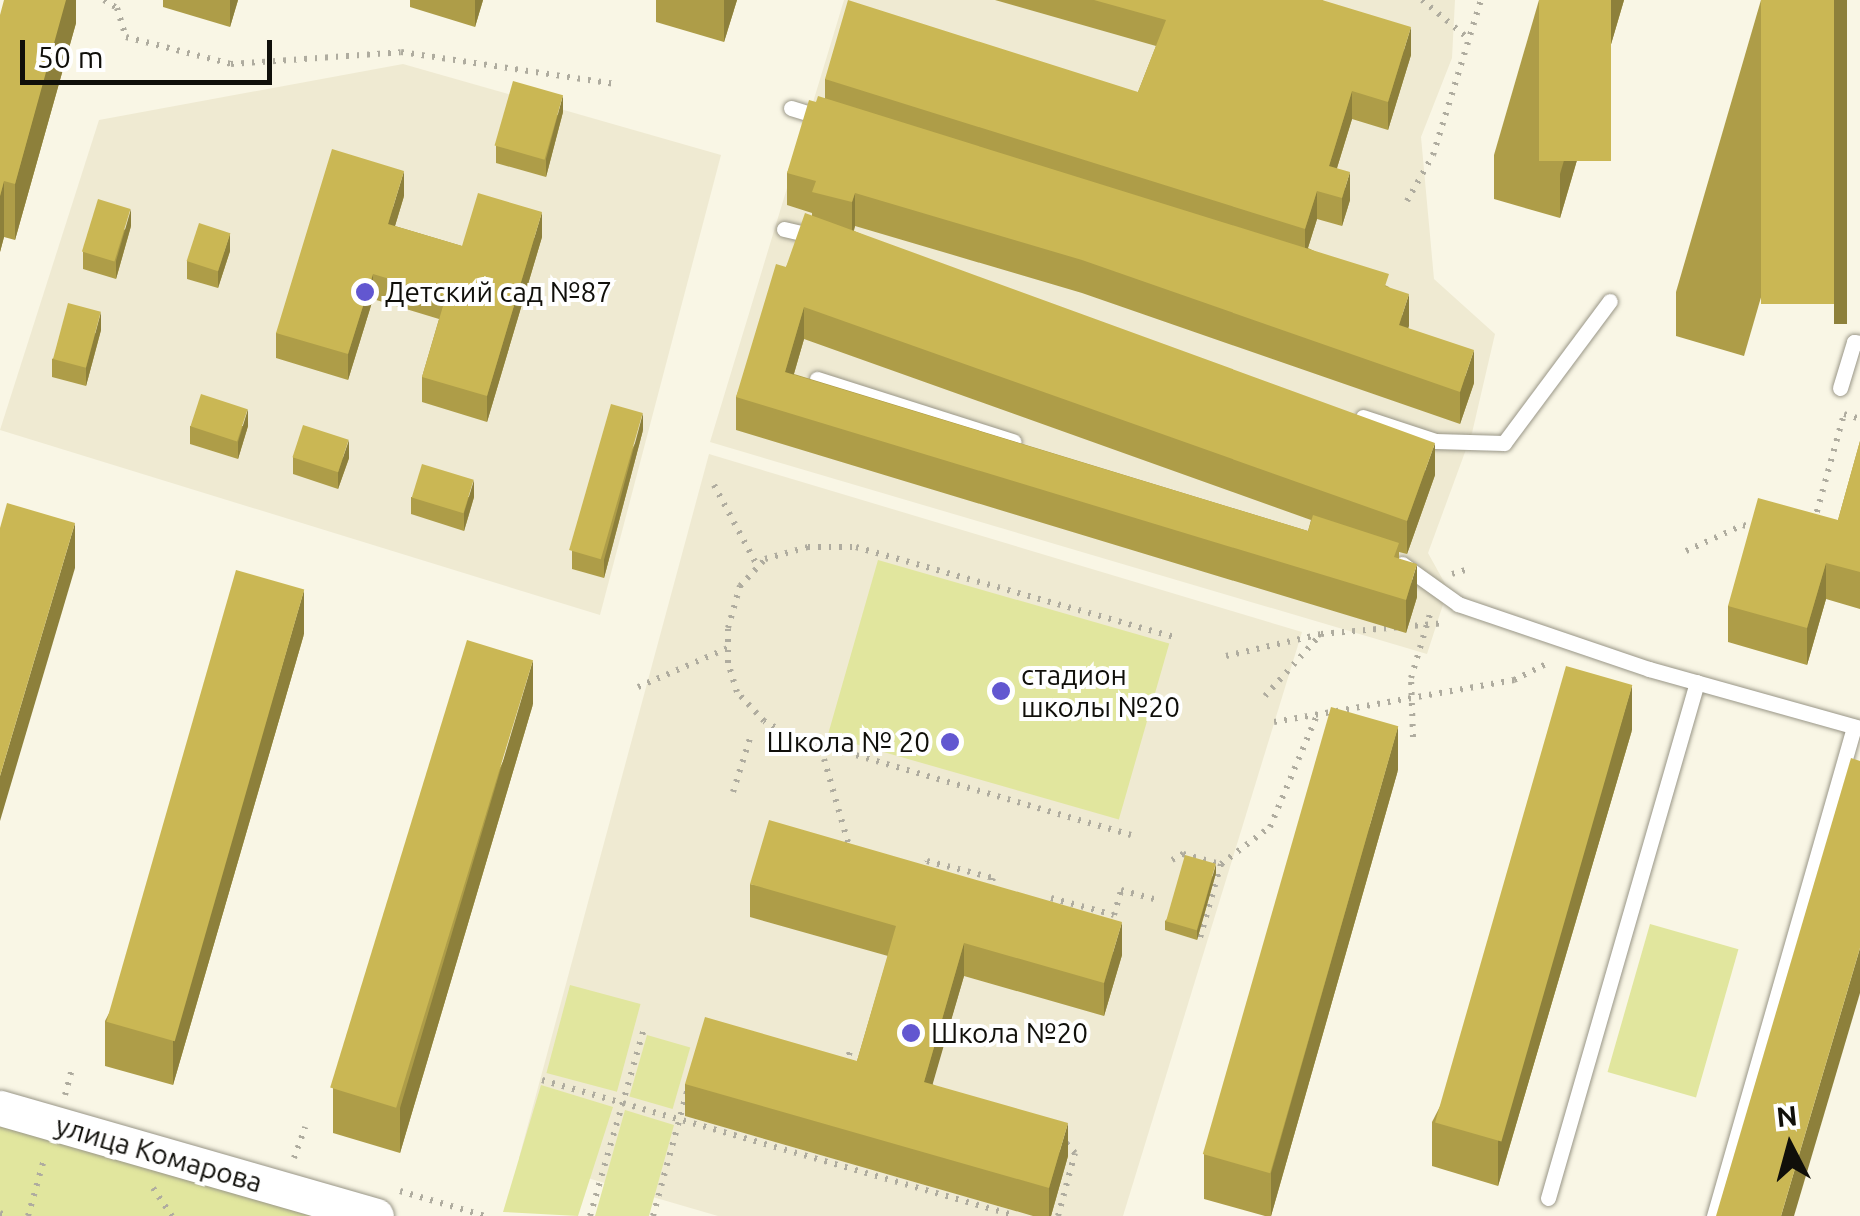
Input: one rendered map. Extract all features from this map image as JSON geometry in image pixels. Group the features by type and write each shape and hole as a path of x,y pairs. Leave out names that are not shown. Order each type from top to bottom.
{"street":[{"name":"улица Комарова","path":"0,1108 376,1216"}],"lane":[{"path":"791,108 846,124"},
{"path":"784,229 838,242"},
{"path":"1341,409 1435,442 1504,443 1610,302"},
{"path":"1840,388 1854,342 1860,343"},
{"path":"816,379 1039,450"},
{"path":"1392,561 1458,604 1697,682 1857,727 1714,1216"},
{"path":"1548,1198 1697,682"}],"path":[{"path":"104,0 117,8 126,37 231,64 401,52 614,84"},
{"path":"1422,0 1470,39"},
{"path":"1407,201 1433,155 1482,0"},
{"path":"1808,541 1844,414 1860,419"},
{"path":"714,484 758,567"},
{"path":"1686,552 1743,524 1762,530"},
{"path":"1131,834 792,737 764,721 738,692 728,648 740,586 758,567 808,547 856,548 1178,638"},
{"path":"1440,577 1468,569"},
{"path":"1413,737 1411,678 1436,594"},
{"path":"1226,656 1321,634 1426,627 1490,614"},
{"path":"1266,696 1321,634"},
{"path":"638,687 728,648"},
{"path":"1274,722 1514,680 1558,657"},
{"path":"1199,941 1221,864 1270,827 1317,715"},
{"path":"733,792 750,738"},
{"path":"824,759 852,854"},
{"path":"1172,860 1183,854 1221,864"},
{"path":"918,890 927,860 992,878 984,908"},
{"path":"1047,911 1051,898 1114,915 1120,890 1161,901"},
{"path":"590,1216 645,1026"},
{"path":"841,1083 851,1047"},
{"path":"64,1098 71,1072"},
{"path":"653,1216 692,1073"},
{"path":"542,1080 1016,1216"},
{"path":"294,1160 305,1126"},
{"path":"1054,1130 1075,1153 1058,1216"},
{"path":"28,1216 48,1148"},
{"path":"0,1214 9,1216"}],"shaded area":[{"path":"844,0 1455,0 1452,58 1421,137 1434,279 1495,334 1472,433 1428,553 1448,589 1427,654 710,442"},
{"name":"Детский сад №87","path":"403,64 721,155 600,615 0,430 99,120"},
{"name":"Школа № 20","path":"709,454 1302,632 1123,1216 718,1216 519,1158"}],"green space":[{"name":"стадион школы №20","path":"878,560 1169,644 1119,819 828,736"},
{"path":"1650,924 1738,949 1696,1097 1608,1072"},
{"path":"570,985 641,1004 617,1092 546,1073"},
{"path":"647,1035 690,1047 673,1109 629,1097"},
{"path":"541,1085 613,1107 578,1216 503,1212"},
{"path":"625,1110 674,1125 649,1216 595,1216"},
{"path":"0,1120 338,1216 0,1216"}],"building":[{"path":"4,0 66,0 15,184 4,181 0,196 0,15"},
{"path":"848,0 1138,92 1166,20 1094,0 1322,0 1411,27 1388,102 1352,91 1329,166 1350,172 1342,198 1317,191 1305,229 825,79"},
{"path":"1539,0 1611,0 1611,161 1539,161"},
{"path":"1761,0 1834,0 1834,304 1761,304"},
{"path":"513,81 563,95 545,160 495,145"},
{"path":"818,96 1389,274 1385,286 1409,294 1399,325 1474,350 1460,392 1082,260 855,193 852,202 812,192 816,181 787,173 809,100 816,102"},
{"path":"332,149 404,171 388,224 462,246 478,193 542,212 487,396 422,377 446,296 373,274 348,354 276,333"},
{"path":"98,199 131,209 114,262 82,252"},
{"path":"805,213 1435,443 1407,521 804,307 785,372 1308,531 1313,515 1399,543 1394,557 1417,564 1406,600 736,397 776,264 786,267"},
{"path":"199,223 230,233 218,271 187,261"},
{"path":"68,303 101,312 86,368 53,359"},
{"path":"201,394 248,409 237,441 190,426"},
{"path":"611,404 643,413 601,559 569,550"},
{"path":"303,425 349,440 338,472 292,457"},
{"path":"1860,441 1860,572 1826,563 1807,628 1728,606 1758,498 1838,520"},
{"path":"422,464 474,480 463,513 412,497"},
{"path":"7,503 75,523 0,776 0,528"},
{"path":"236,570 304,590 175,1041 106,1022"},
{"path":"467,640 533,660 396,1108 330,1088"},
{"path":"1566,666 1632,685 1501,1142 1435,1123"},
{"path":"1331,707 1398,726 1270,1173 1203,1154"},
{"path":"1851,758 1860,761 1860,948 1781,1216 1716,1216"},
{"name":"Школа №20","path":"769,820 1122,922 1104,983 964,943 924,1082 1068,1123 1049,1188 685,1084 705,1017 857,1061 896,926 750,884"},
{"path":"1185,855 1216,864 1197,930 1166,921"}],"place":[{"name":"Детский сад №87","path":"365,292"},
{"name":"стадион школы №20","path":"1001,691"},
{"name":"Школа № 20","path":"950,742"},
{"name":"Школа №20","path":"911,1033"}]}
